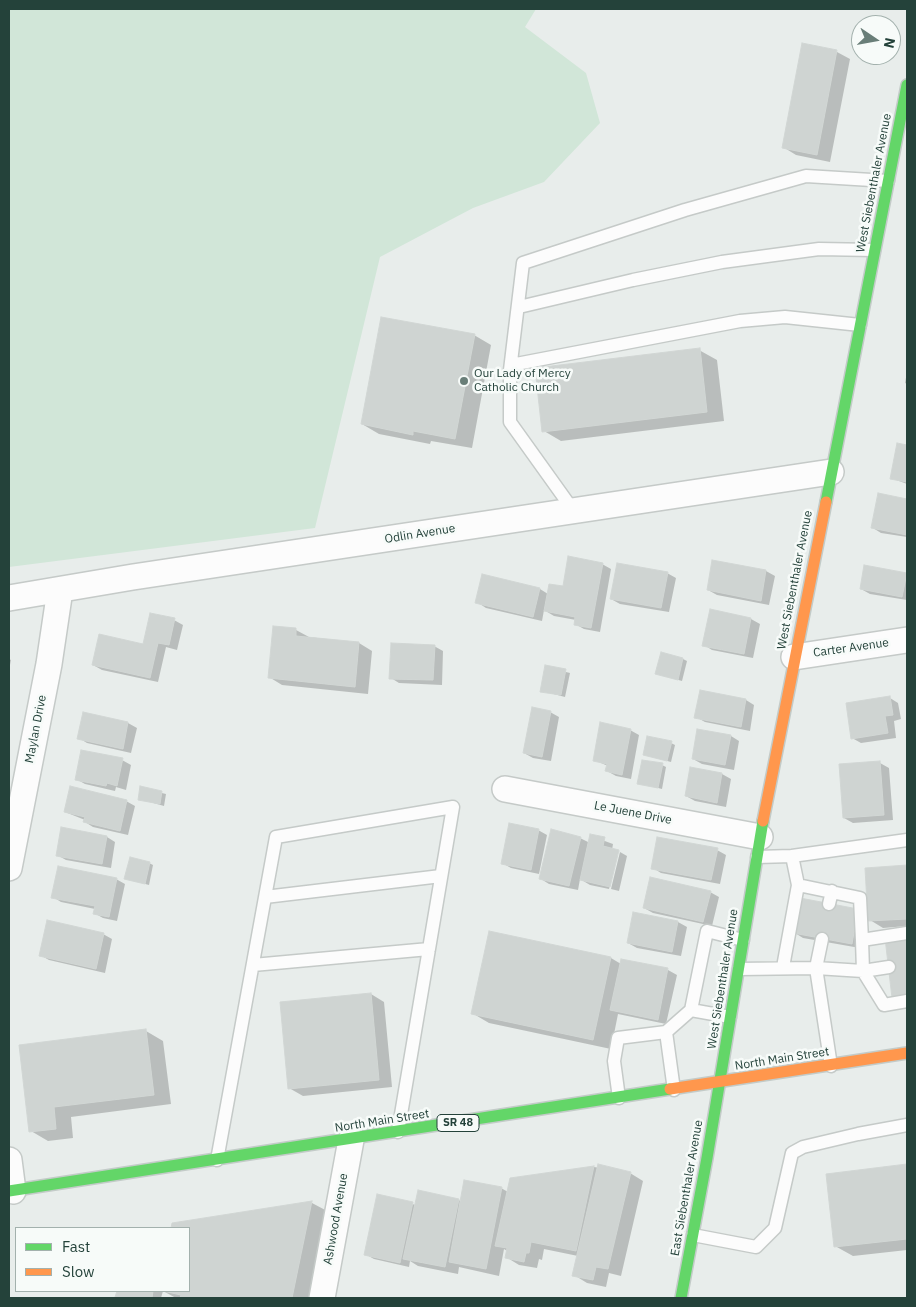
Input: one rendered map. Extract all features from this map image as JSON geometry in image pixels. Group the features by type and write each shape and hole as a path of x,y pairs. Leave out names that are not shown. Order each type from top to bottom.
{"main road":[{"name":"West Siebenthaler Avenue","path":"719,1083 758,847 907,85"},
{"name":"North Main Street","path":"11,1191 907,1053"},
{"name":"East Siebenthaler Avenue","path":"681,1298 719,1083"}],"street":[{"name":"Odlin Avenue","path":"9,598 573,510 831,472"},
{"name":"Maylan Drive","path":"9,868 49,664 60,590"},
{"name":"Carter Avenue","path":"794,657 907,640"},
{"name":"Le Juene Drive","path":"505,789 758,847"},
{"name":"Ashwood Avenue","path":"322,1298 350,1140"},
{"path":"9,1160 11,1191"}],"lane":[{"path":"573,510 510,422 511,365 523,263 686,210 806,176 888,181"},
{"path":"519,307 633,280 722,262 819,249 874,250"},
{"path":"511,365 740,321 785,317 860,325"},
{"path":"217,1160 276,837 453,807 398,1132"},
{"path":"758,847 792,856 907,840"},
{"path":"783,967 798,885 792,856"},
{"path":"265,897 441,876"},
{"path":"798,885 831,898 860,898 863,971 884,1005 907,1001"},
{"path":"619,1098 614,1061 618,1038 666,1032 691,1010 707,932 743,940"},
{"path":"862,940 907,934"},
{"path":"822,939 816,968 832,1066"},
{"path":"253,965 429,949"},
{"path":"738,968 783,967 863,971 889,967"},
{"path":"691,1010 730,1017"},
{"path":"666,1032 674,1090"},
{"path":"693,1235 756,1247 775,1228 792,1153 803,1148 858,1134 907,1125"}],"green space":[{"path":"9,9 536,9 525,27 586,73 600,123 544,182 473,208 380,257 315,528 9,567"}],"building":[{"path":"802,43 837,50 817,155 782,148"},
{"path":"381,317 475,334 455,439 413,431 413,435 361,424"},
{"path":"700,348 707,412 542,432 535,368"},
{"path":"897,443 907,445 907,482 890,479"},
{"path":"878,493 907,499 907,535 871,528"},
{"path":"568,556 603,563 591,628 574,625 575,617 544,611 549,584 563,586"},
{"path":"712,560 766,570 761,601 707,590"},
{"path":"617,563 668,572 661,608 610,599"},
{"path":"864,565 907,573 902,597 860,589"},
{"path":"482,574 540,588 533,617 475,603"},
{"path":"710,609 751,618 744,654 702,646"},
{"path":"150,613 175,618 169,645 158,643 150,678 92,665 99,634 143,644"},
{"path":"273,626 296,628 296,636 359,642 355,687 268,678"},
{"path":"391,643 435,645 433,680 389,679"},
{"path":"661,652 683,658 678,680 655,674"},
{"path":"545,665 566,669 561,695 540,692"},
{"path":"700,690 746,699 741,727 694,718"},
{"path":"890,696 893,715 885,716 888,733 851,739 846,703"},
{"path":"532,707 551,711 542,757 523,753"},
{"path":"83,712 128,722 123,749 77,739"},
{"path":"600,722 631,729 622,775 605,771 607,764 593,761"},
{"path":"697,729 731,735 725,765 692,759"},
{"path":"647,736 672,741 667,761 643,755"},
{"path":"81,750 123,758 117,786 107,783 106,786 75,780"},
{"path":"642,760 663,763 658,788 637,784"},
{"path":"880,761 884,815 843,818 839,764"},
{"path":"690,767 722,773 717,803 685,796"},
{"path":"70,786 127,800 120,831 83,822 85,817 64,812"},
{"path":"140,786 162,791 160,804 138,800"},
{"path":"509,823 539,829 531,870 501,864"},
{"path":"61,827 107,836 102,864 56,856"},
{"path":"551,829 581,837 569,886 539,879"},
{"path":"590,834 605,837 603,846 619,850 610,887 580,880"},
{"path":"657,837 718,848 711,880 651,869"},
{"path":"130,857 150,862 145,884 124,879"},
{"path":"907,865 907,919 868,921 865,868"},
{"path":"58,866 117,878 109,917 93,914 95,906 51,898"},
{"path":"650,877 711,891 703,922 643,908"},
{"path":"800,898 858,909 852,944 793,933"},
{"path":"633,912 678,921 672,952 627,943"},
{"path":"47,920 104,933 96,969 39,956"},
{"path":"489,931 611,957 593,1040 471,1014"},
{"path":"907,935 907,996 892,998 885,938"},
{"path":"621,959 668,968 658,1020 610,1010"},
{"path":"371,993 379,1080 288,1089 280,1002"},
{"path":"146,1029 154,1095 54,1107 56,1129 29,1132 19,1045"},
{"path":"598,1164 631,1172 608,1269 596,1267 593,1280 572,1276"},
{"path":"907,1164 907,1239 834,1247 826,1174"},
{"path":"594,1166 576,1251 531,1242 529,1253 526,1253 524,1262 505,1258 507,1248 495,1246 510,1178"},
{"path":"464,1180 502,1187 486,1269 449,1262"},
{"path":"418,1190 459,1199 445,1267 403,1259"},
{"path":"377,1194 413,1202 400,1263 364,1255"},
{"path":"312,1201 292,1298 180,1298 181,1295 168,1292 190,1292 190,1227 171,1227 172,1223"},
{"path":"117,1292 153,1292 152,1298 115,1297"}],"traffic: fast":[{"path":"826,502 907,85"},
{"path":"681,1298 707,1158 763,821"},
{"path":"9,1191 670,1089"}],"traffic: slow":[{"path":"763,821 826,502"},
{"path":"670,1089 907,1053"}],"place":[{"name":"Our Lady of Mercy Catholic Church","path":"464,381"}]}
